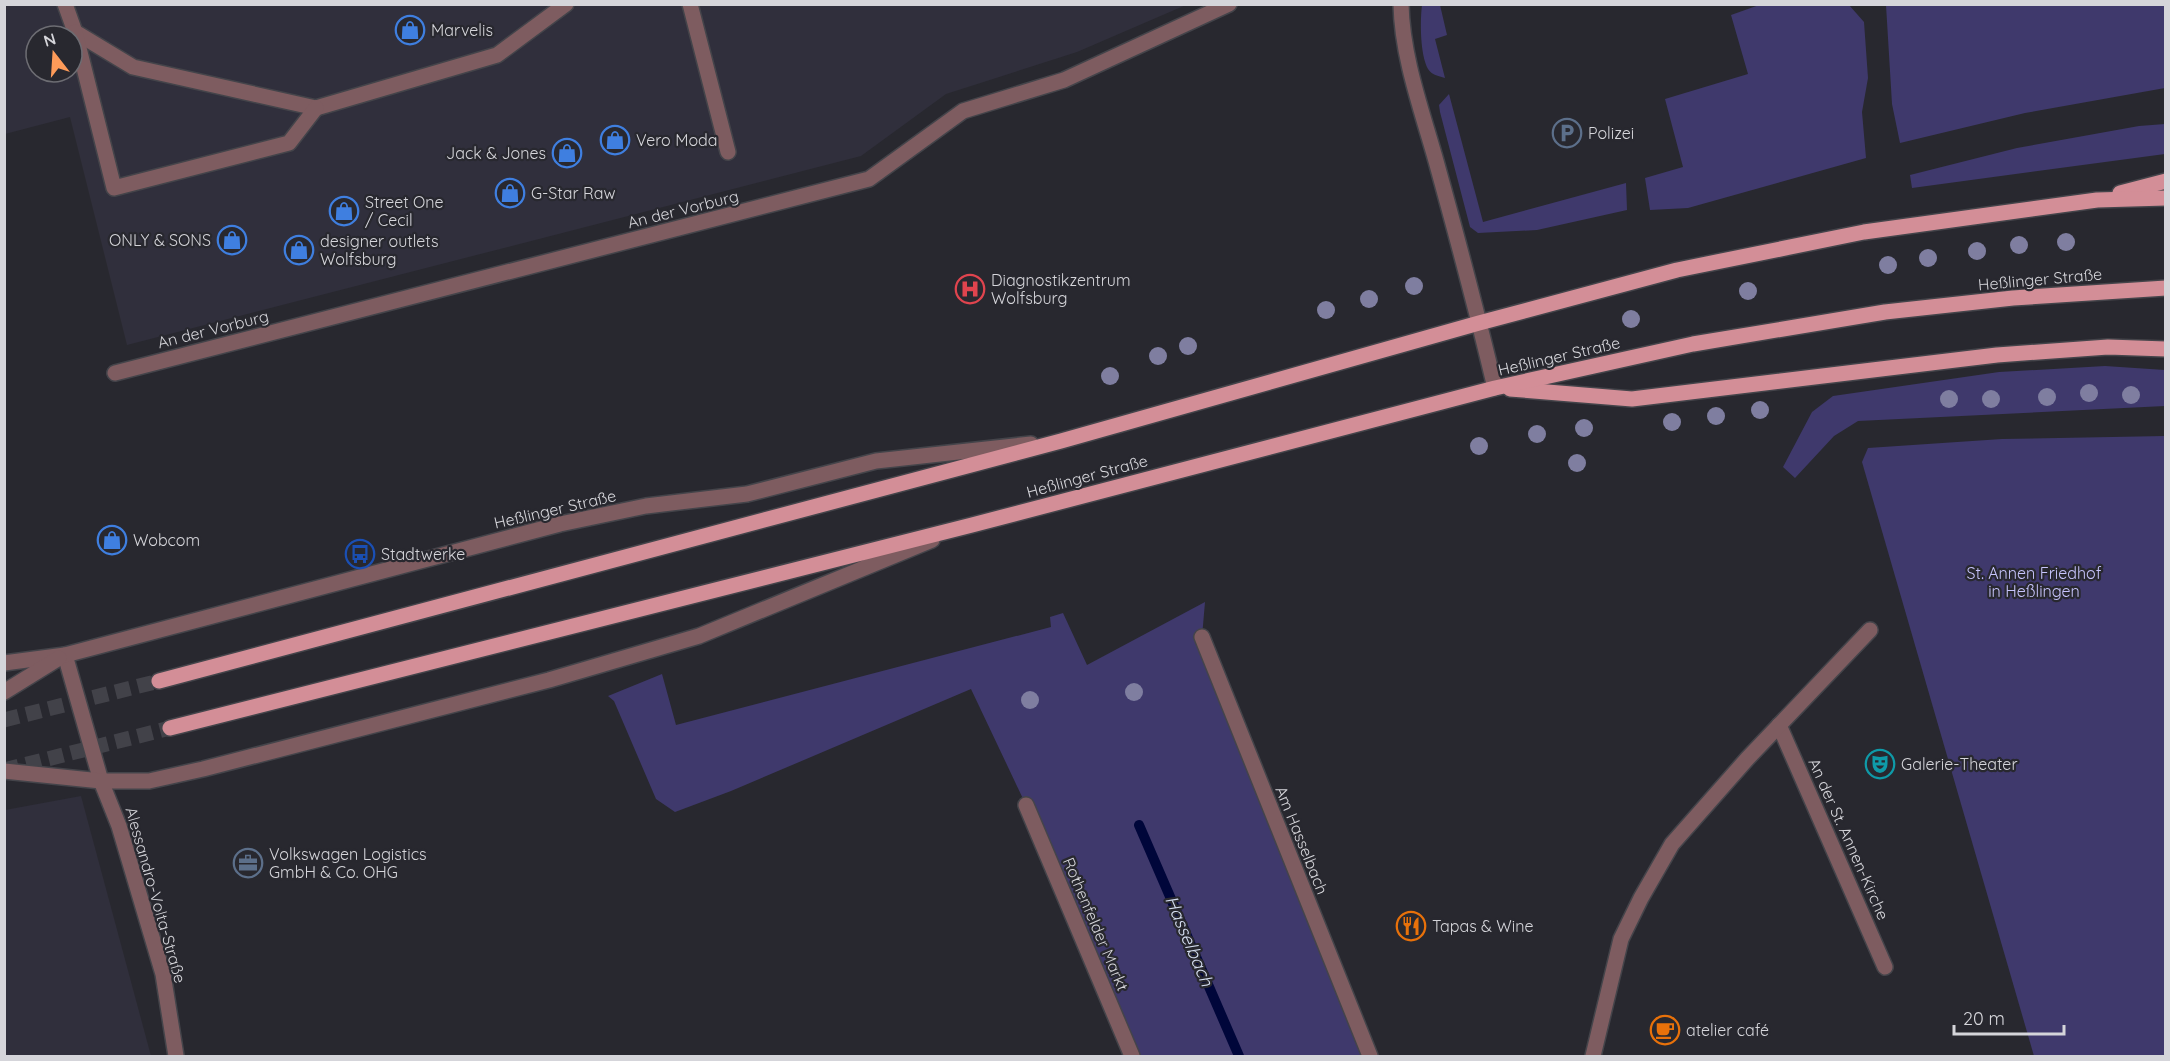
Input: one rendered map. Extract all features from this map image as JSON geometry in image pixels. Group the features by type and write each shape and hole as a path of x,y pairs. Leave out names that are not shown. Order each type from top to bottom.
{"main road":[{"path":"2097,200 2166,181"},
{"name":"Heßlinger Straße","path":"159,681 1061,441 1479,323 1677,270 1864,232 2097,200 2166,198"},
{"name":"Heßlinger Straße","path":"170,728 972,525 1496,388 1693,344 1885,312 2013,298 2166,288"},
{"path":"1496,388 1632,399 1997,355 2108,347 2166,349"}],"street":[{"path":"65,4 72,24"},
{"path":"84,37 133,67 315,108 497,56 566,4"},
{"path":"690,4 728,152"},
{"name":"An der Vorburg","path":"116,373 869,179 963,111 1064,80 1229,4"},
{"path":"1401,4 1402,27 1417,92 1496,388"},
{"path":"84,68 114,188 289,143 315,108"},
{"name":"Heßlinger Straße","path":"4,663 64,655 560,525 646,506 747,494 876,461 1061,441"},
{"name":"Heßlinger Straße","path":"4,771 101,781 149,781 203,769 537,683 699,636 972,525"},
{"path":"1593,1056 1621,939 1672,844 1779,725 1870,630"},
{"name":"Am Hasselbach","path":"1202,637 1370,1056"},
{"path":"64,655 101,781"},
{"name":"Heßlinger Straße","path":"4,692 64,655"},
{"name":"An der St. Annen-Kirche","path":"1779,725 1885,967"},
{"name":"Alessandro-Volta-Straße","path":"101,781 119,826 163,974 176,1056"},
{"name":"Rothenfelder Markt","path":"1026,805 1132,1056"}],"shaded area":[{"name":"designer outlets Wolfsburg","path":"5,5 1186,5 1077,52 946,94 861,156 127,345 70,117 5,134"},
{"path":"81,796 151,1056 5,1056 5,810"}],"green space":[{"path":"1762,4 1849,5 1864,22 1868,78 1862,112 1866,158 1688,208 1650,210 1645,178 1683,167 1665,99 1748,74 1731,15"},
{"path":"1981,4 1982,6 1987,4 2165,5 2165,88 2025,113 1900,143 1892,104 1886,5"},
{"path":"1422,5 1440,5 1447,35 1435,39 1445,78 1431,73 1425,63 1421,37"},
{"path":"1449,94 1483,222 1626,183 1627,210 1537,230 1478,233 1470,227 1440,112 1439,105"},
{"path":"2165,124 2165,154 1912,188 1910,175 2017,148 2139,126"},
{"path":"2105,366 2165,370 2165,406 1858,421 1834,436 1795,478 1783,467 1812,412 1833,396 1999,372"},
{"name":"St. Annen Friedhof in Heßlingen","path":"2165,436 2165,1056 2034,1056 1862,462 1868,448 2002,439"},
{"path":"1205,602 1202,637 1371,1056 1132,1056 1026,805 971,689 731,791 675,812 656,799 614,701 608,696 662,674 676,725 1051,627 1050,617 1063,613 1087,665"}],"waterway":[{"name":"Hasselbach","path":"1139,825 1239,1056"}],"tunnel":[{"path":"4,720 159,681"},
{"path":"4,770 170,728"}],"place":[{"name":"Marvelis","path":"410,30"},
{"name":"Polizei","path":"1567,133"},
{"name":"Vero Moda","path":"615,140"},
{"name":"Jack & Jones","path":"567,153"},
{"name":"G-Star Raw","path":"510,193"},
{"name":"Street One / Cecil","path":"344,211"},
{"name":"ONLY & SONS","path":"232,240"},
{"name":"designer outlets Wolfsburg","path":"299,250"},
{"name":"Diagnostikzentrum Wolfsburg","path":"970,289"},
{"name":"Wobcom","path":"112,540"},
{"name":"Stadtwerke","path":"360,554"},
{"name":"Galerie-Theater","path":"1880,764"},
{"name":"Volkswagen Logistics GmbH & Co. OHG","path":"248,863"},
{"name":"Tapas & Wine","path":"1411,926"},
{"name":"atelier café","path":"1665,1030"}]}
